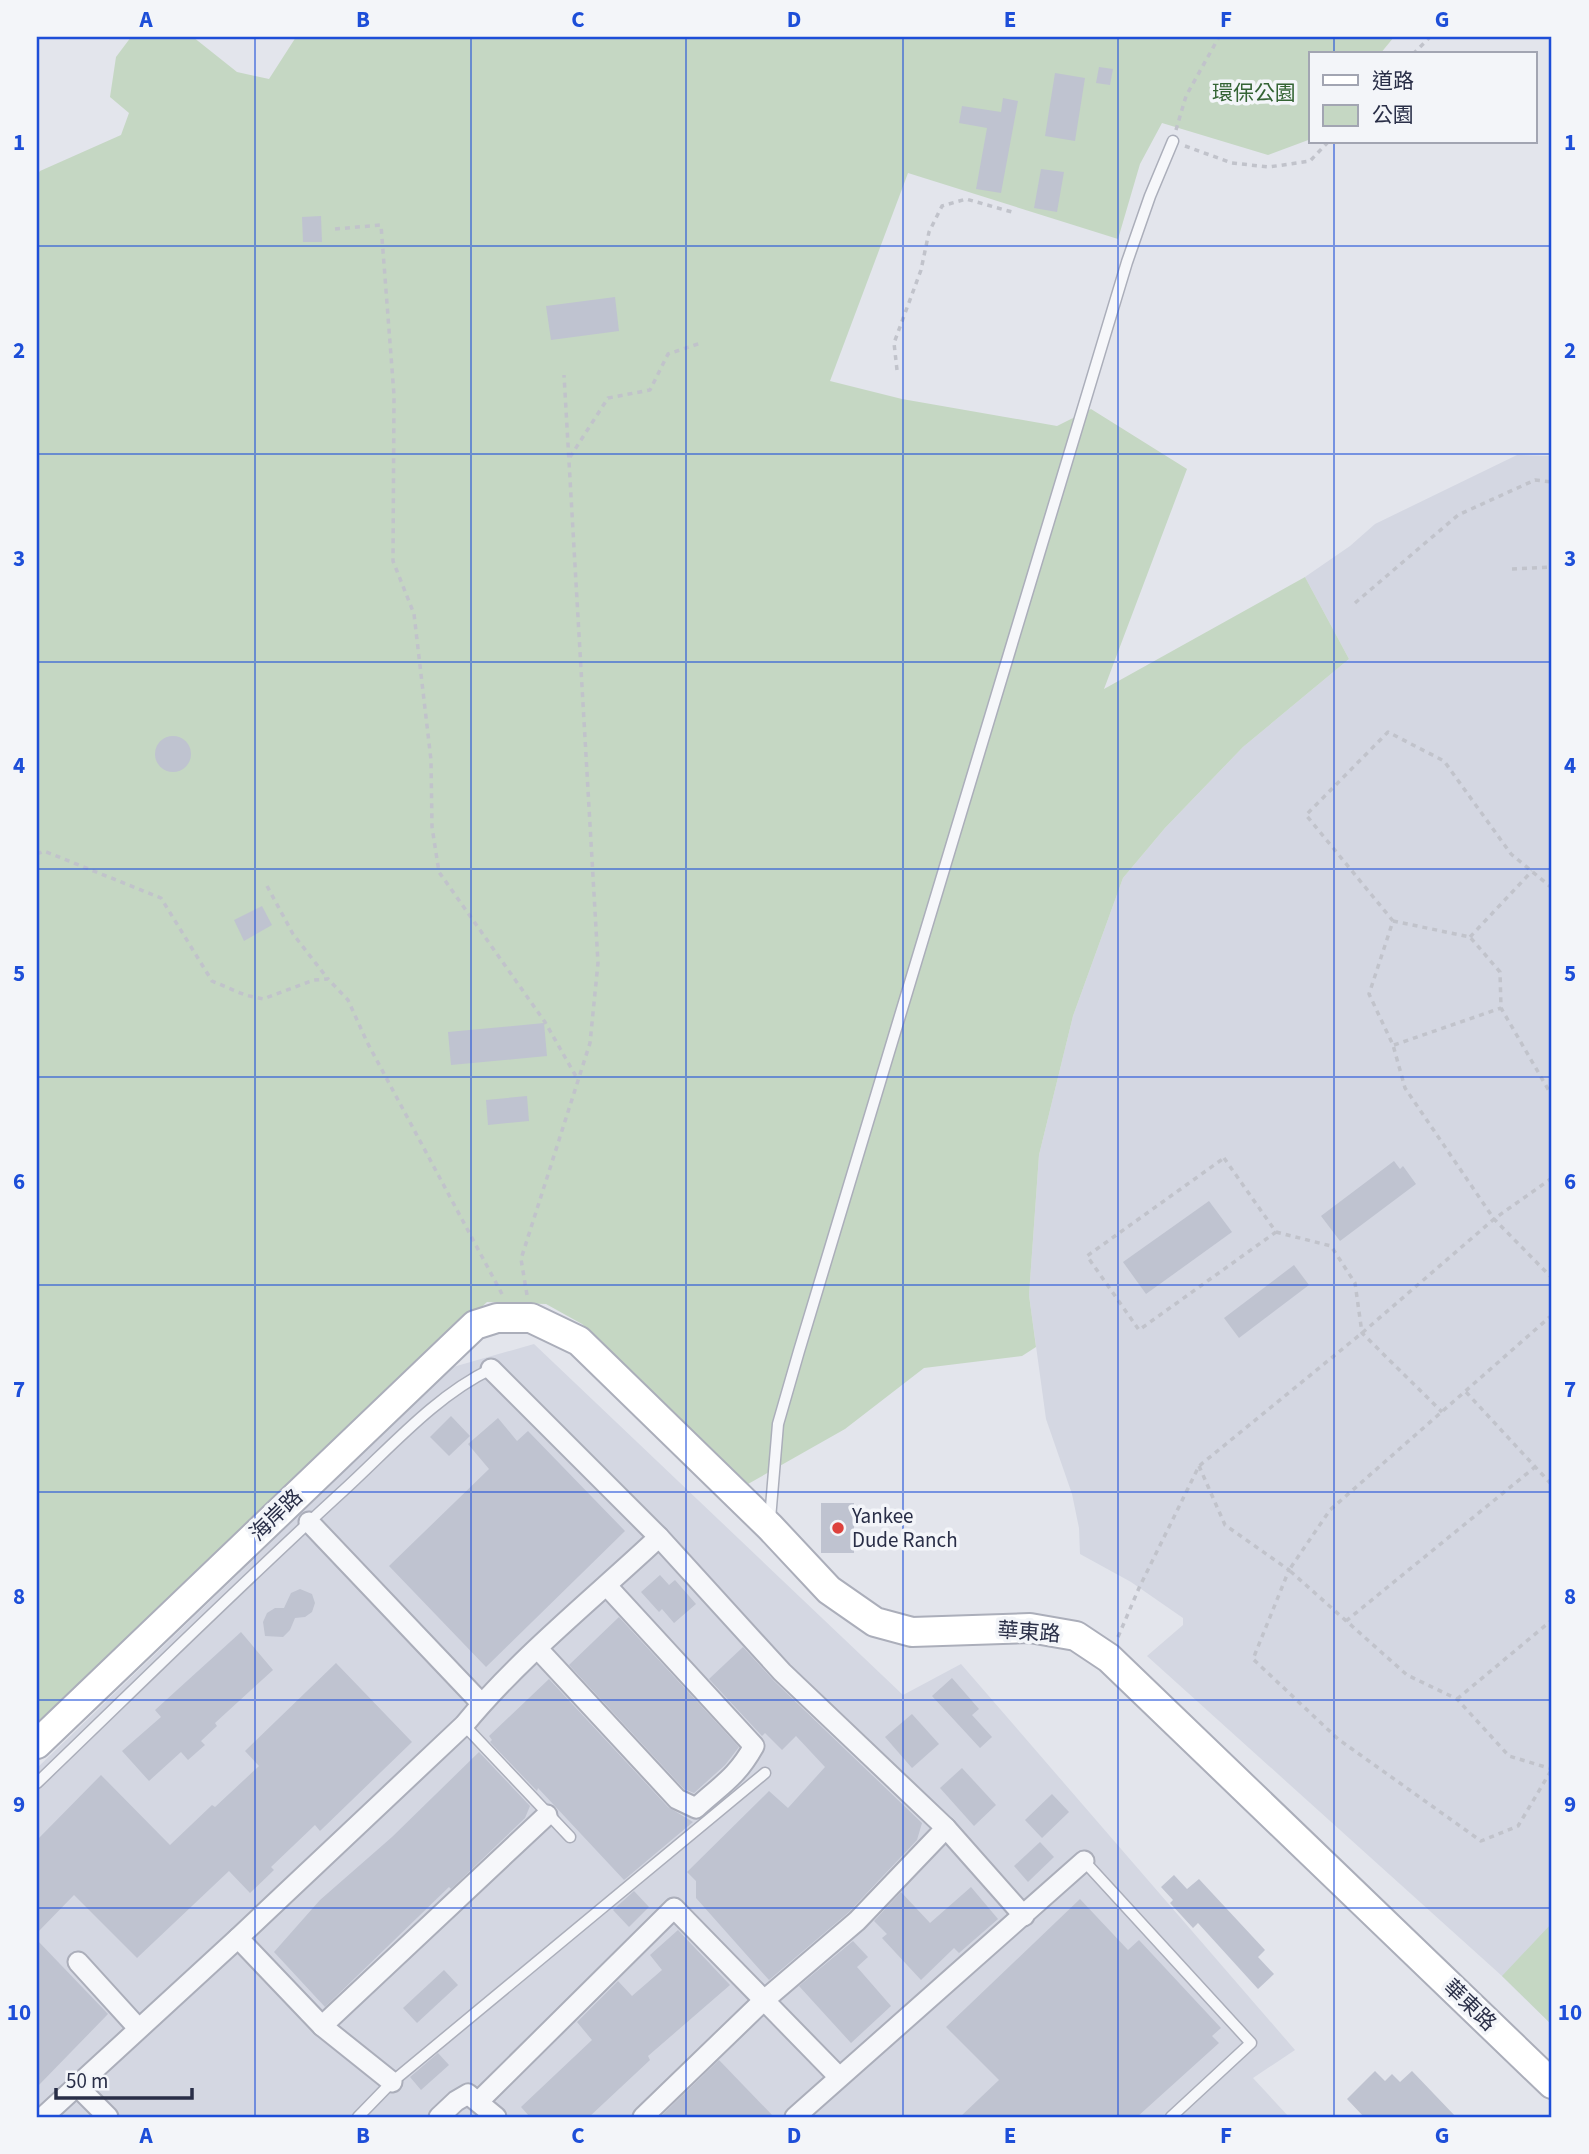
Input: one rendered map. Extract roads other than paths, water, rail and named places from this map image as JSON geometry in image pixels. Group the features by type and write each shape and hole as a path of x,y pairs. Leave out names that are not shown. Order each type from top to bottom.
{"main road":[{"name":"海岸路","path":"37,1744 475,1325 497,1318 531,1318"},
{"name":"華東路","path":"531,1318 579,1341 769,1527 829,1590 875,1622 912,1632 1030,1628 1076,1636 1109,1658 1552,2084"}],"street":[{"path":"491,1369 659,1537 782,1672 947,1828 1024,1916"},
{"path":"309,1522 481,1703"},
{"path":"43,2117 238,1938 464,1725 481,1703 659,1537"},
{"path":"538,1649 677,1799 696,1808 730,1780 742,1767 754,1746 607,1586"},
{"path":"322,2026 547,1815"},
{"path":"643,2117 762,2002 857,1921 947,1828"},
{"path":"795,2117 1084,1861"},
{"path":"479,2101 674,1909 762,2002 839,2077"},
{"path":"238,1938 322,2026 392,2082"},
{"path":"78,1962 138,2028"},
{"path":"77,2086 108,2117"},
{"path":"439,2117 468,2094 496,2117"}],"lane":[{"path":"769,1527 778,1424 799,1350 1127,262 1173,141"},
{"path":"37,1783 309,1522 427,1413 471,1379 491,1369"},
{"path":"464,1725 570,1837"},
{"path":"358,2117 392,2082 765,1773"},
{"path":"1084,1861 1251,2043 1171,2117"}],"place":[{"name":"Yankee Dude Ranch","path":"838,1528"}],"park label":[{"name":"環保公園","path":"1254,93"}]}
